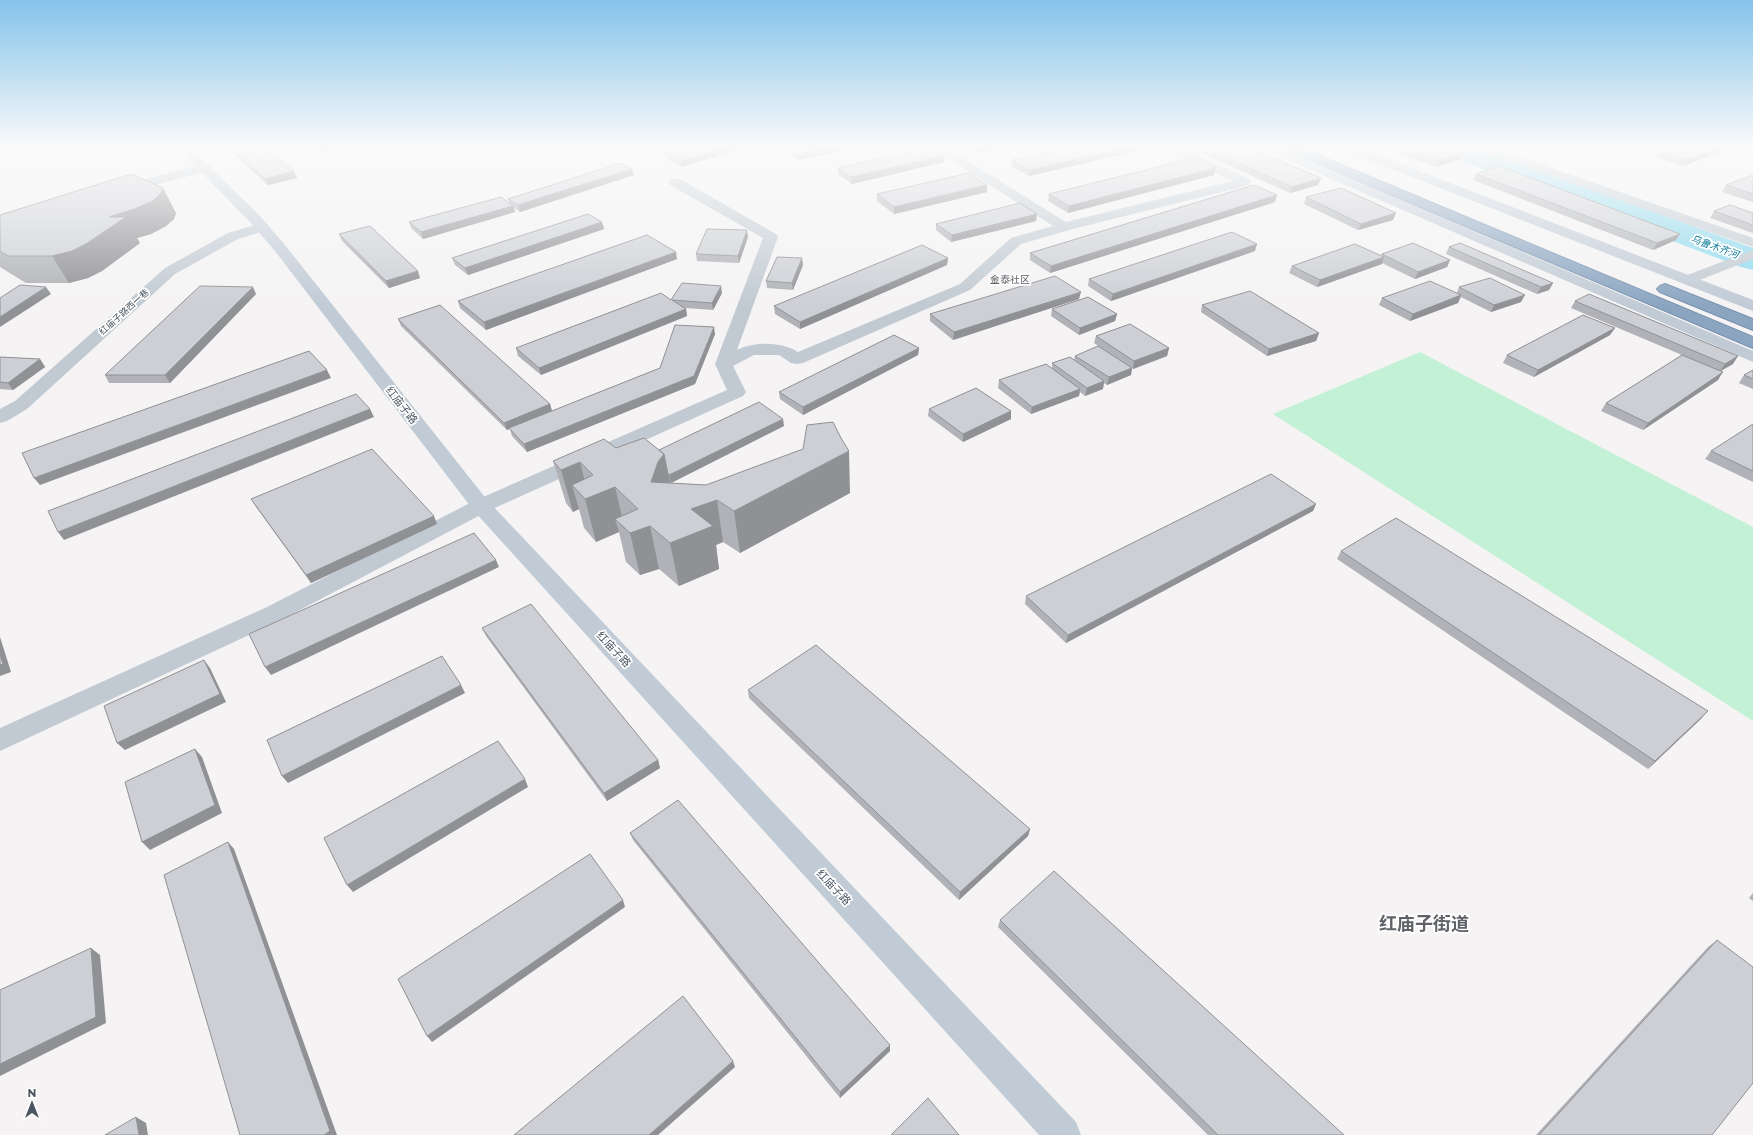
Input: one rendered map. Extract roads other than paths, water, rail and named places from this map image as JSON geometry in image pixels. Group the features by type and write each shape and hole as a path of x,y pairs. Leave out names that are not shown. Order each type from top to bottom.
{"highway":[{"path":"1417,201 1753,343"},
{"path":"1451,201 1512,226"},
{"path":"1652,284 1753,325"}],"street":[{"name":"红庙子路","path":"237,201 262,227 481,506 1063,1135"},
{"path":"0,740 273,614 481,506 737,392 724,364 771,237 708,201"},
{"path":"1023,201 1064,227"},
{"path":"724,364 751,350 782,350 797,359 965,287 1016,242 1064,227 1169,201"},
{"path":"1393,201 1753,357"},
{"path":"1485,201 1753,306"},
{"path":"1634,201 1753,243"},
{"name":"红庙子路西一巷","path":"0,417 21,405 170,271 233,236 262,227"},
{"path":"1687,280 1753,254"}],"waterway":[{"name":"乌鲁木齐河","path":"1595,201 1753,260"}],"district":[{"name":"金泰社区","path":"1010,279"},
{"name":"红庙子街道","path":"1424,924"}]}
